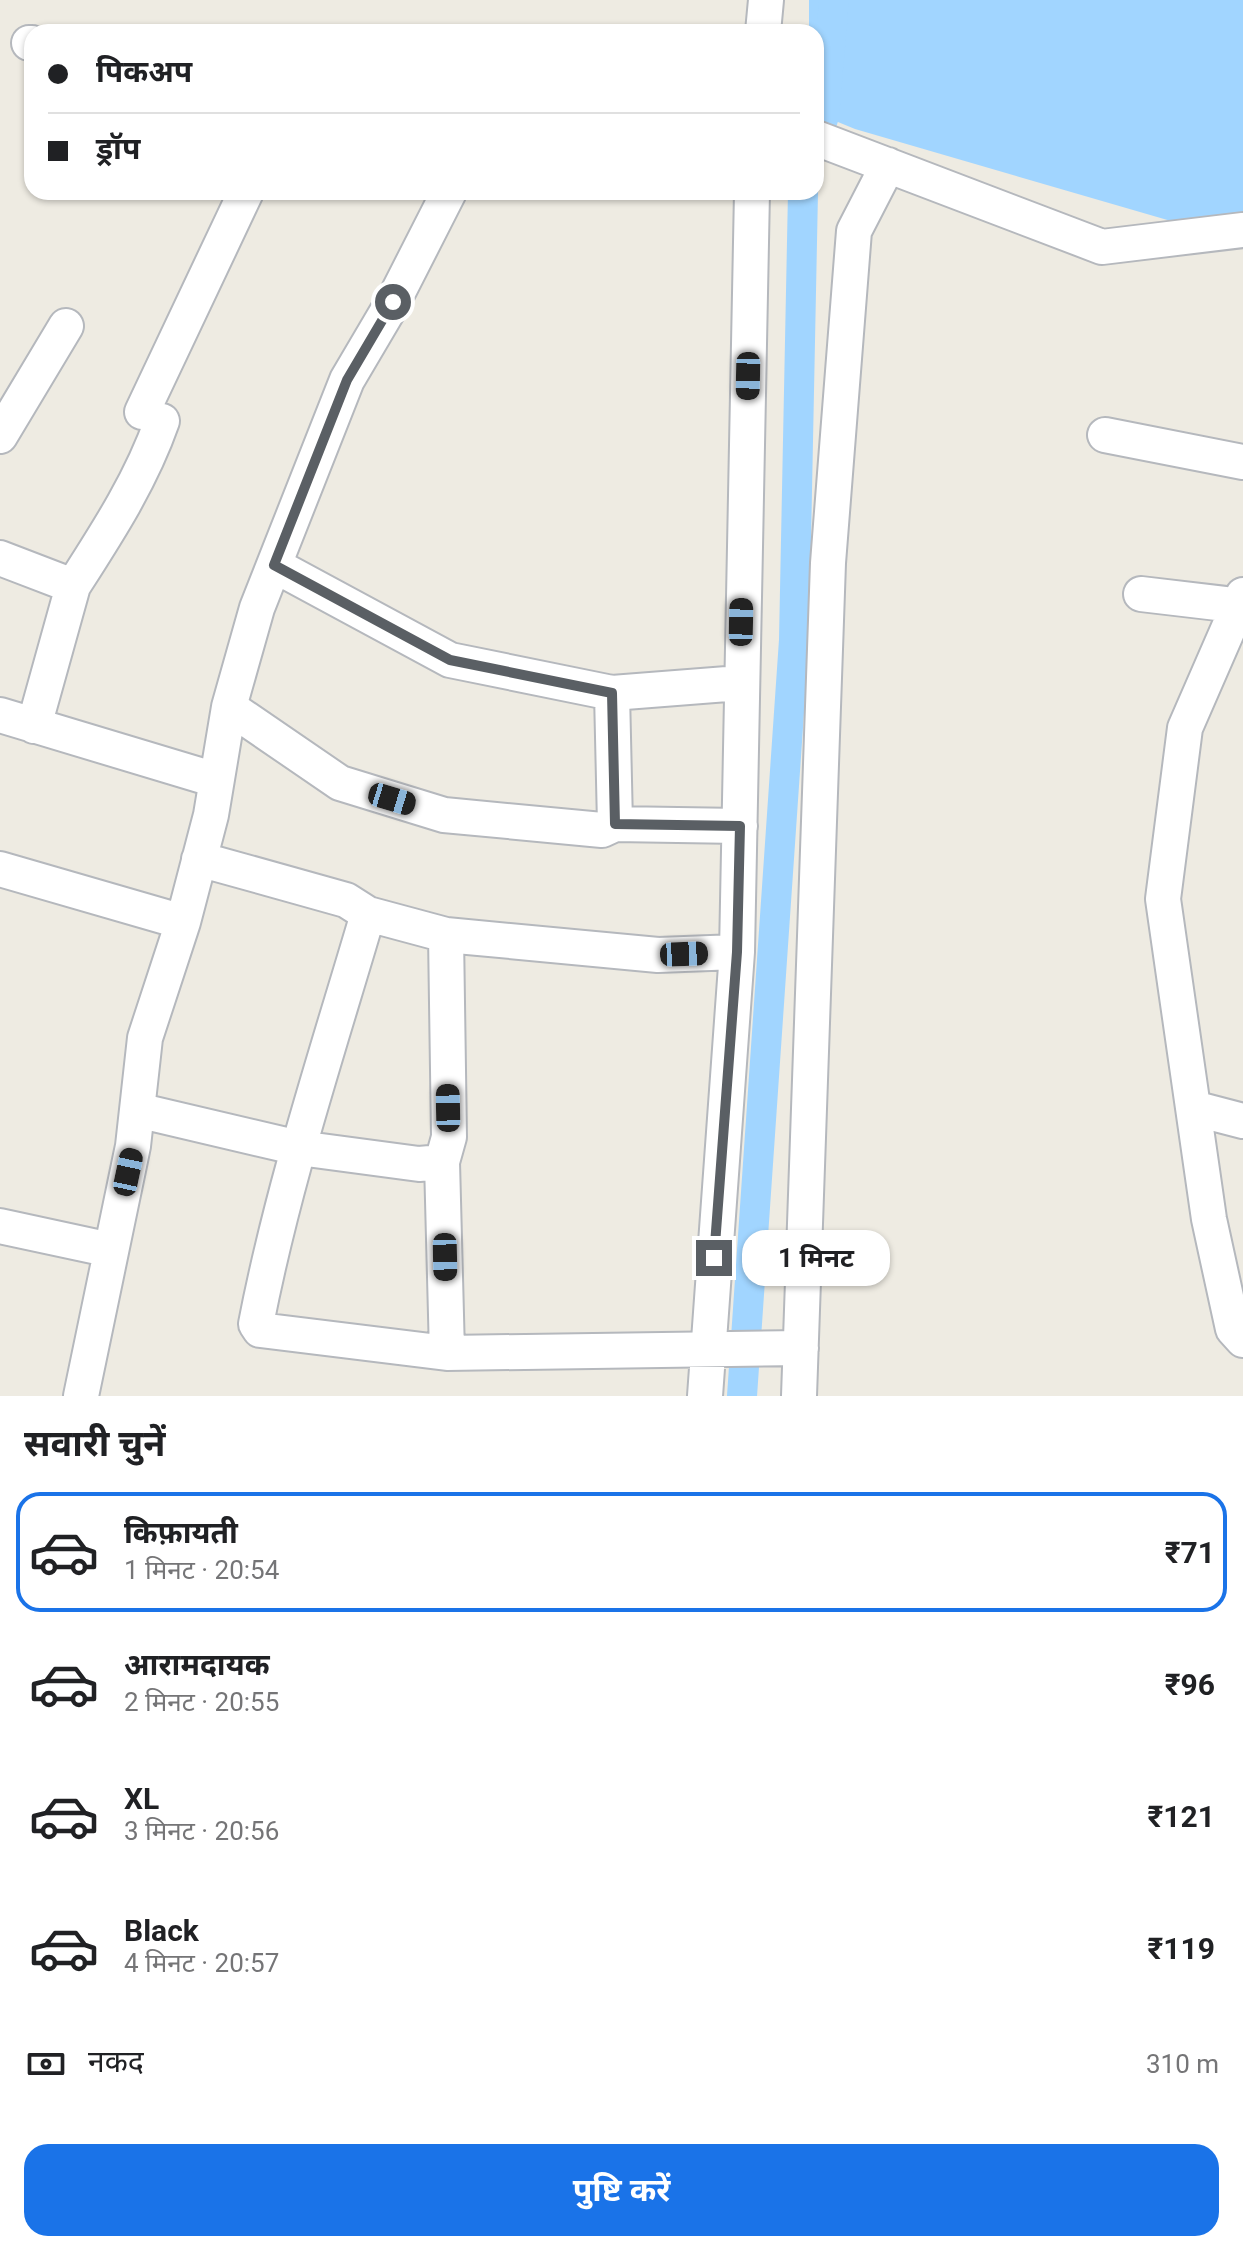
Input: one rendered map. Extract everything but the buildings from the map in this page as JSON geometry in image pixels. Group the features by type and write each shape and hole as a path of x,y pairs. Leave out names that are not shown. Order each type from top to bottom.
{"street":[{"path":"764,24 766,0"},
{"path":"824,141 1102,247 1243,230"},
{"path":"799,1396 828,563 854,231 882,163"},
{"path":"34,726 73,586 151,454 152,417 243,200"},
{"path":"81,1396 137,1110 145,1038 183,922 216,780 229,707 257,608 347,380 393,302 445,200"},
{"path":"705,1396 714,1349 737,952 752,200"},
{"path":"0,436 66,326"},
{"path":"1105,435 1243,462"},
{"path":"0,558 73,586"},
{"path":"274,565 450,660 612,693 740,683"},
{"path":"1141,594 1242,602 1185,728 1163,899 1209,1219 1233,1329 1243,1340"},
{"path":"612,693 615,824"},
{"path":"229,707 340,783 444,815 602,830 615,824 740,826"},
{"path":"0,715 216,780"},
{"path":"199,859 346,900 368,914 446,935 658,955 737,952"},
{"path":"0,869 183,922"},
{"path":"368,914 299,1148 262,1295 256,1324 260,1330 447,1353 800,1348"},
{"path":"446,935 449,1137 442,1162 447,1353"},
{"path":"1193,1108 1243,1121"},
{"path":"137,1110 299,1148 419,1164 442,1162"},
{"path":"0,1226 111,1250"}],"water":[{"path":"809,0 1243,0 1243,217 1195,228 855,129 824,116 824,24 809,24"}],"waterway":[{"path":"824,116 834,0"},
{"path":"742,1396 794,640 803,200"}],"route":[{"path":"393,302 347,380 274,565 450,660 612,693 615,824 740,826 737,952 714,1258"}]}
